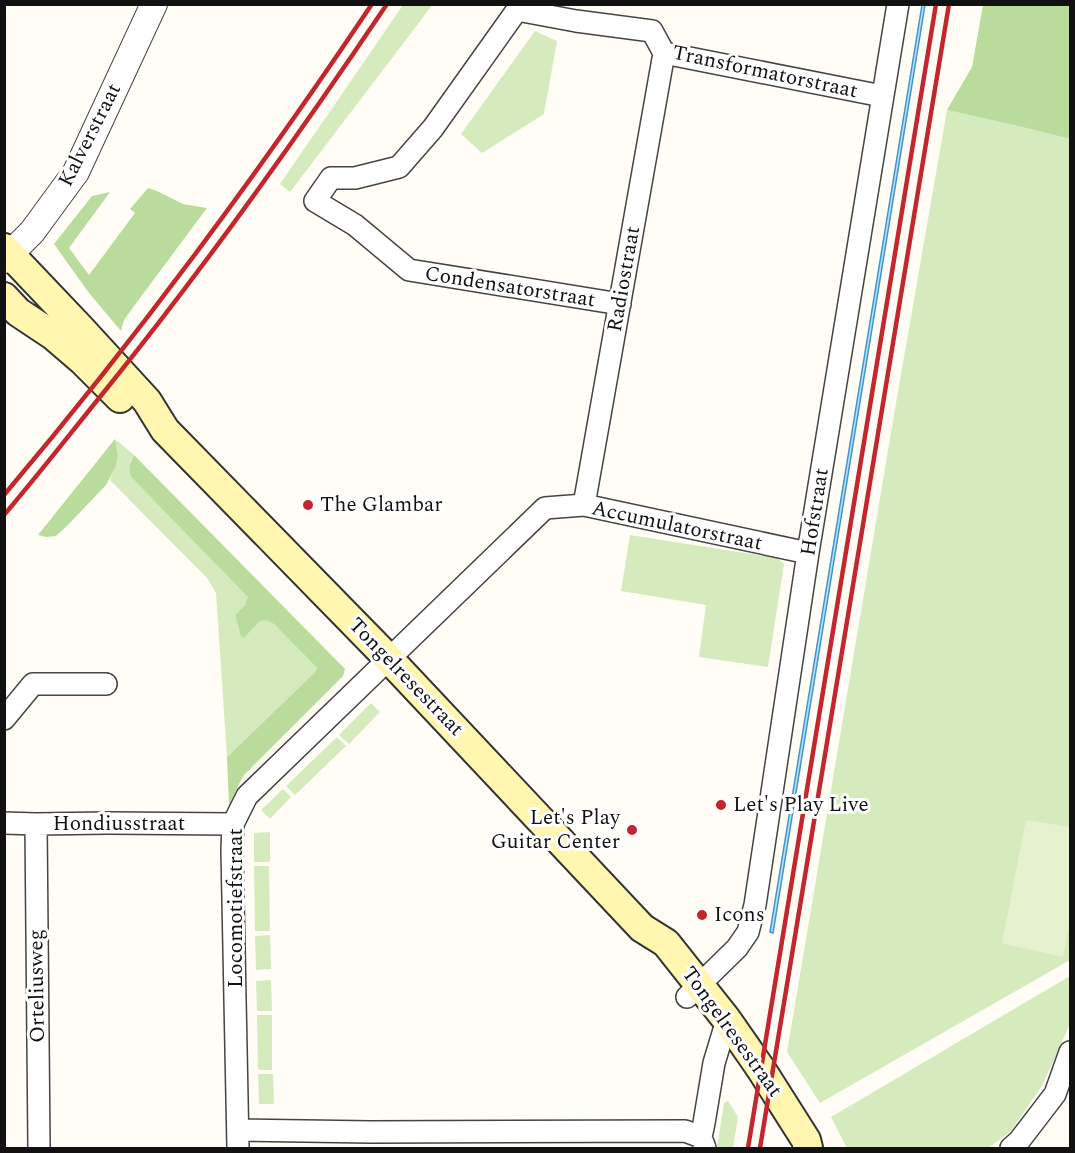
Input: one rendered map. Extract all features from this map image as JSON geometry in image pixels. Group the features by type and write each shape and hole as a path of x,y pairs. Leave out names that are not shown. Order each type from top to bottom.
{"main road":[{"name":"Tongelresestraat","path":"6,254 80,328 147,401 165,430 389,659 642,928 655,957 693,990 724,1030 761,1070 806,1140 808,1149"},
{"name":"Tongelresestraat","path":"4,297 18,312 54,336 82,360 135,413 165,430"},
{"name":"Tongelresestraat","path":"724,1030 794,1149"}],"street":[{"name":"Kalverstraat","path":"6,254 32,232 76,172 154,4"},
{"name":"Hofstraat","path":"693,990 737,948 748,932 753,914 808,553 898,4"},
{"name":"Transformatorstraat","path":"315,201 331,178 355,178 399,167 433,128 519,7 576,21 652,32 664,53 882,96"},
{"name":"Radiostraat","path":"584,506 664,53"},
{"name":"Condensatorstraat","path":"315,201 355,225 409,270 620,304"},
{"name":"Accumulatorstraat","path":"389,659 545,508 584,506 808,553"},
{"name":"Locomotiefstraat","path":"238,1139 233,824 247,796 389,659"},
{"path":"4,719 33,684 106,684"},
{"name":"Hondiusstraat","path":"4,823 36,825 233,824"},
{"name":"Orteliusweg","path":"36,825 39,1149"},
{"path":"703,1143 714,1063 724,1030"},
{"path":"1011,1149 1055,1094 1071,1052"},
{"path":"238,1139 371,1132 685,1131 703,1143"}],"green space":[{"path":"403,5 432,5 290,192 280,184"},
{"path":"983,5 1070,5 1070,139 947,110 972,67"},
{"path":"535,31 557,41 544,114 482,153 461,134"},
{"path":"947,110 1070,139 1070,960 820,1103 787,1052"},
{"path":"148,188 183,204 207,208 124,320 121,331 89,293 54,244 92,196 110,192 69,248 89,275 135,213 130,209"},
{"path":"115,439 134,455 130,461 132,478 249,597 235,615 241,637 244,638 260,621 266,619 274,624 317,668 227,757 216,593 207,578 110,480 118,456"},
{"path":"115,439 118,456 115,468 106,485 56,536 38,535"},
{"path":"134,455 345,669 343,676 244,775 229,806 227,757 317,668 274,624 266,620 260,621 244,638 241,637 235,615 245,605 248,597 132,478 130,467"},
{"path":"630,535 777,558 784,564 768,667 699,657 706,605 621,591"},
{"path":"371,703 380,712 349,744 339,735"},
{"path":"337,737 346,746 295,795 286,786"},
{"path":"283,789 291,797 270,819 261,810"},
{"path":"1026,820 1070,827 1070,921 1063,957 1002,943"},
{"path":"270,832 270,862 254,862 254,833"},
{"path":"254,866 269,866 270,931 255,931"},
{"path":"270,935 271,969 256,970 255,936"},
{"path":"1070,976 1070,1024 1042,1086 1010,1132 988,1148 847,1148 831,1117"},
{"path":"271,980 272,1011 257,1011 256,981"},
{"path":"257,1015 272,1015 272,1070 258,1070"},
{"path":"258,1074 273,1074 274,1104 259,1104"},
{"path":"728,1101 738,1117 733,1148 717,1148 724,1103"}],"water":[{"path":"922,5 925,5 773,933 770,932"}],"railway":[{"path":"4,495 195,255 372,4"},
{"path":"4,515 145,341 217,246 387,4"},
{"path":"748,1148 936,4"},
{"path":"760,1148 949,4"}],"place":[{"name":"The Glambar","path":"308,505"},
{"name":"Let's Play Live","path":"721,805"},
{"name":"Let's Play Guitar Center","path":"632,830"},
{"name":"Icons","path":"702,915"}]}
